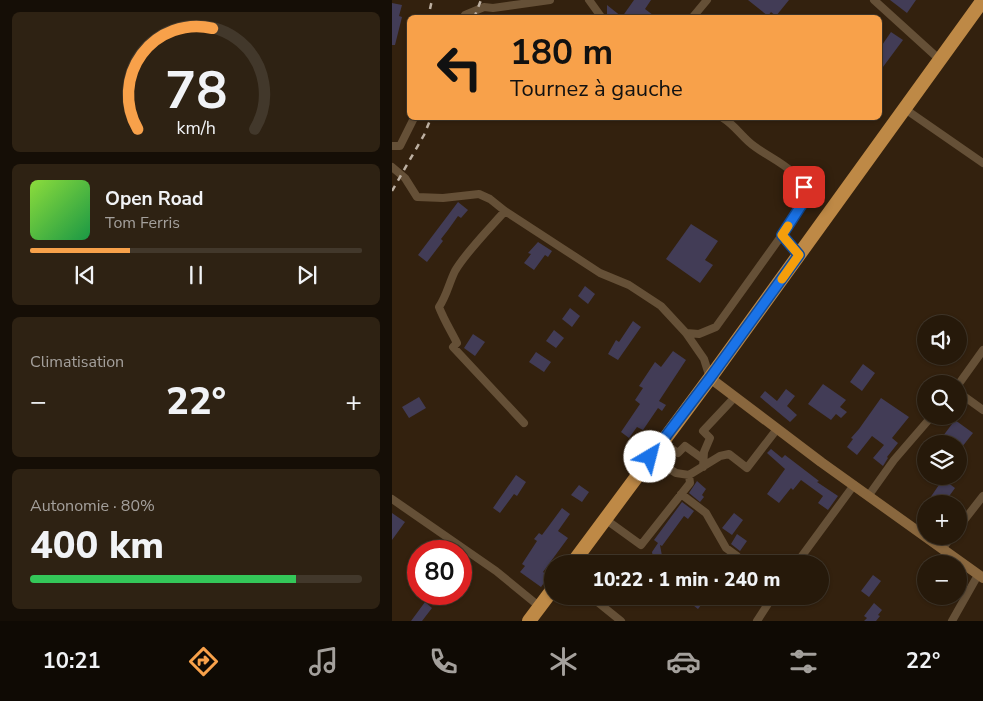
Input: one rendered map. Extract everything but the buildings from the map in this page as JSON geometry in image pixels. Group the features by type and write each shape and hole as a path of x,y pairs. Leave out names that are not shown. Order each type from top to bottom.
{"highway":[{"path":"579,555 906,109 939,59 982,0"},
{"path":"529,621 544,601"}],"main road":[{"path":"710,378 734,398 980,577"}],"street":[{"path":"465,15 484,7 493,8 550,0"},
{"path":"589,0 600,15"},
{"path":"694,15 707,0"},
{"path":"874,0 939,59"},
{"path":"906,109 982,163"},
{"path":"392,146 400,146 413,120"},
{"path":"686,333 699,334 716,327 806,198 804,187 798,178 778,160 750,143 726,120"},
{"path":"392,167 405,178 416,197 443,198 479,194 490,199 505,211 600,273 629,285 661,306 686,333 704,359 710,378"},
{"path":"505,211 482,236 455,272 447,295 439,307 445,323 457,343 453,347 524,423"},
{"path":"782,235 799,255"},
{"path":"965,375 982,350"},
{"path":"703,463 704,452 710,438 703,431 734,398"},
{"path":"967,399 982,410"},
{"path":"869,495 894,460 924,425"},
{"path":"689,476 703,463 729,454 747,468 777,429"},
{"path":"662,442 678,453 685,446 703,463"},
{"path":"650,457 676,473 689,476"},
{"path":"605,519 641,545 690,483 689,476"},
{"path":"803,555 854,485"},
{"path":"681,494 706,513 726,548 736,555"},
{"path":"967,516 982,496"},
{"path":"392,499 496,571 540,607"},
{"path":"942,549 945,545"},
{"path":"952,621 980,577"},
{"path":"601,605 621,621"},
{"path":"757,621 767,605"}],"railway":[{"path":"430,9 432,0"},
{"path":"475,15 481,0"},
{"path":"392,191 424,135 430,120"}],"slow traffic":[{"path":"782,279 799,255 782,235 788,226"}],"route":[{"path":"650,457 799,255 782,235 806,198 804,187"}]}
